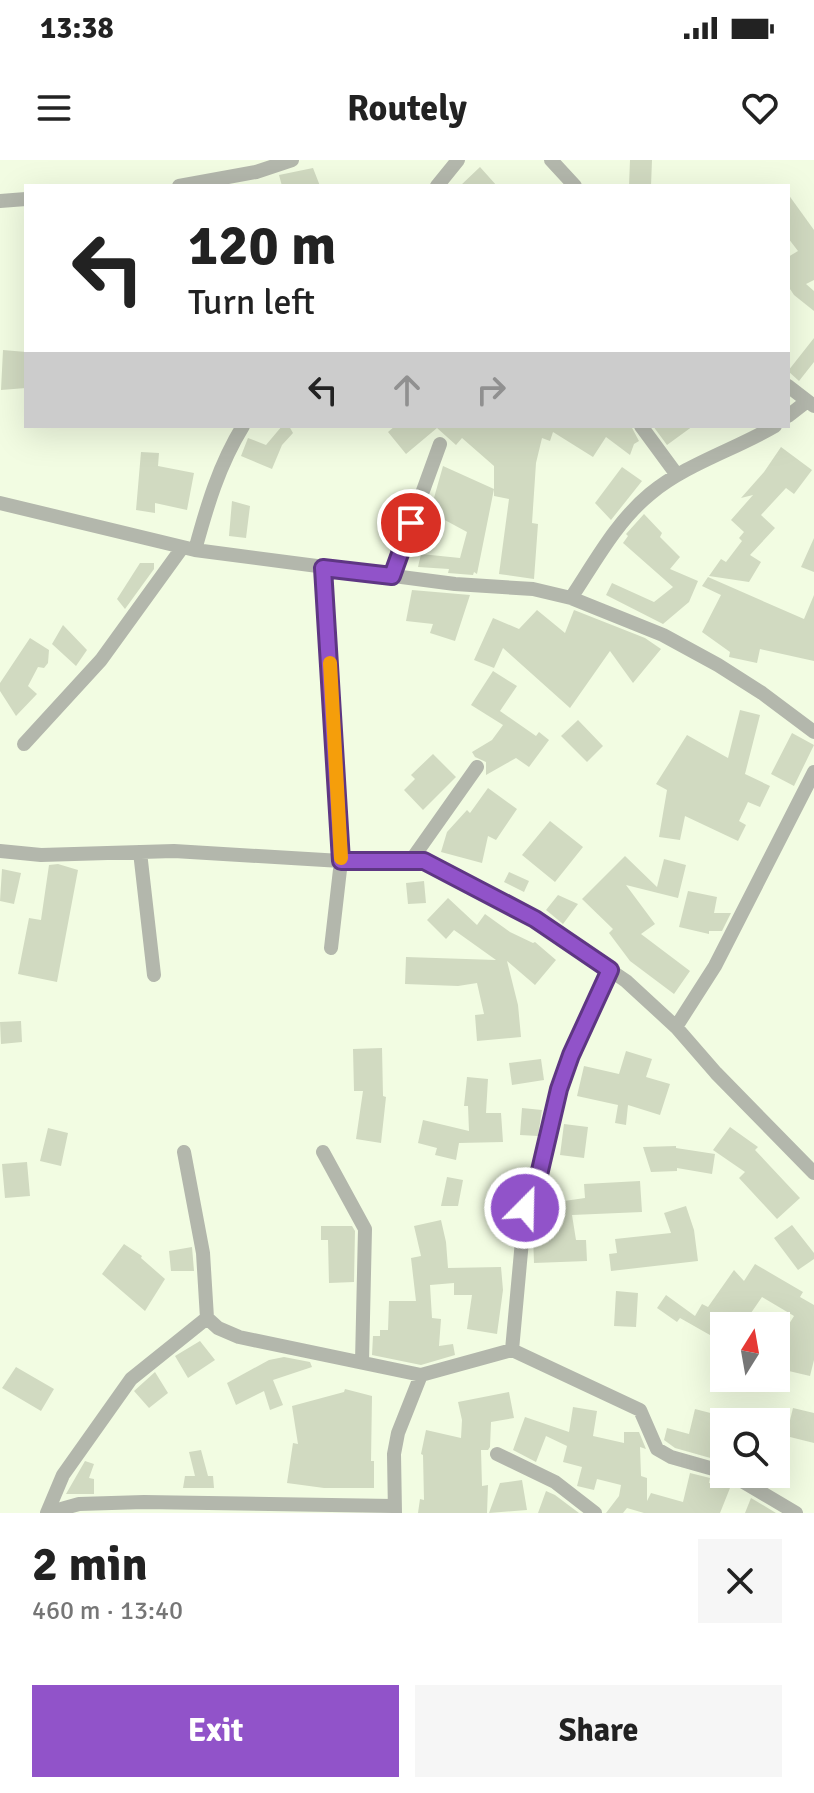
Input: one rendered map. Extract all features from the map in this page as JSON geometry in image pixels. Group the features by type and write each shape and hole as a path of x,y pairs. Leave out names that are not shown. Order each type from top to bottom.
{"street":[{"path":"190,184 256,172 292,160"},
{"path":"439,184 458,160"},
{"path":"551,160 573,184"},
{"path":"0,201 24,199"},
{"path":"790,388 810,404 790,415"},
{"path":"24,744 101,660 188,549 216,477 242,428"},
{"path":"642,428 677,475"},
{"path":"571,598 623,521 649,494 677,475 771,428"},
{"path":"392,576 440,444"},
{"path":"0,503 188,549 323,568 533,589 571,598 663,635 718,665 814,732"},
{"path":"323,568 341,861 331,948"},
{"path":"412,859 477,767"},
{"path":"676,1027 715,966 814,772"},
{"path":"0,851 41,855 174,851 341,861 424,861 535,919 626,981 676,1027 716,1073 814,1173"},
{"path":"140,852 154,975"},
{"path":"512,1350 525,1208 538,1179 559,1089 571,1055 610,970"},
{"path":"184,1152 203,1253 207,1318 218,1328 239,1337 421,1375 512,1350 640,1410 657,1449 671,1457 710,1468"},
{"path":"323,1152 365,1229 362,1362"},
{"path":"47,1513 63,1475 131,1379 207,1318"},
{"path":"47,1513 79,1504 144,1502 394,1510 394,1454 398,1433 421,1375"},
{"path":"497,1454 555,1482 595,1513"},
{"path":"753,1488 796,1513"}],"building":[{"path":"630,160 652,160 651,184 629,184"},
{"path":"480,167 495,184 462,184"},
{"path":"313,168 319,184 281,184 279,175"},
{"path":"790,197 814,230 814,280 806,284 814,291 814,311 790,289 790,256 798,251 790,241"},
{"path":"814,338 814,362 799,381 790,373 790,368"},
{"path":"3,350 24,352 24,388 1,390"},
{"path":"280,428 290,428 293,433 282,445 272,469 241,456 248,438 266,445"},
{"path":"393,428 437,428 406,454 388,432"},
{"path":"437,428 632,428 639,441 634,444 630,455 606,437 593,457 553,432 550,441 542,438 536,463 532,523 538,524 534,579 499,574 509,499 494,496 494,466 462,438 456,445"},
{"path":"654,428 690,428 667,445"},
{"path":"781,447 812,470 794,494 786,488 761,515 775,528 750,555 761,562 749,582 709,576 721,559 726,562 742,541 739,538 744,532 731,520 753,495 741,498"},
{"path":"141,452 159,453 158,466 194,473 187,510 155,503 155,513 136,510"},
{"path":"443,466 494,489 477,574 448,573 449,569 418,567 421,554 460,558 467,532 430,512"},
{"path":"622,467 642,481 611,520 595,503"},
{"path":"232,501 250,506 246,538 229,536"},
{"path":"644,514 662,533 660,537 680,557 670,569 698,581 689,602 663,624 606,595 612,583 654,602 673,587 623,543 628,536 626,534"},
{"path":"814,538 814,572 801,567"},
{"path":"140,563 154,563 154,569 125,609 117,599"},
{"path":"708,577 804,619 814,595 814,661 760,649 757,663 729,657 730,652 702,632 721,595 702,586"},
{"path":"412,590 470,595 455,641 430,633 433,624 406,621"},
{"path":"537,610 565,633 574,610 645,638 661,649 633,683 610,651 570,708 503,648 494,668 474,660 493,618 519,629"},
{"path":"63,625 87,650 76,666 52,644"},
{"path":"30,638 49,650 48,663 44,668 38,667 28,686 37,694 16,716 0,691 0,683"},
{"path":"493,671 517,686 500,711 536,736 539,732 549,740 529,767 516,758 486,775 486,762 472,752 492,740 503,725 471,705"},
{"path":"740,710 760,715 745,774 770,786 760,807 748,802 739,821 746,825 738,841 685,816 680,840 659,837 667,790 656,784 687,735 728,758"},
{"path":"578,720 603,746 587,762 561,736"},
{"path":"792,733 814,745 794,786 771,774"},
{"path":"433,754 456,777 423,810 404,790 415,779 411,775"},
{"path":"488,788 517,809 496,840 488,836 482,863 441,852 447,832 467,810 470,813"},
{"path":"550,821 583,847 555,882 522,855"},
{"path":"625,856 657,887 664,859 686,865 678,898 626,885 655,924 641,934 690,971 674,994 630,961 609,933 613,929 582,899"},
{"path":"58,864 78,870 57,982 18,974 29,918 41,920 49,865"},
{"path":"2,869 21,873 14,904 0,901"},
{"path":"509,872 529,881 524,892 504,882"},
{"path":"424,881 426,903 408,904 406,883"},
{"path":"688,891 717,897 714,913 731,913 722,931 709,931 709,934 679,927"},
{"path":"558,895 578,904 563,924 546,910"},
{"path":"448,898 477,925 485,914 510,932 535,942 556,960 535,985 507,961 518,1005 521,1037 477,1041 475,1015 484,1014 477,983 458,986 405,984 406,957 496,960 454,930 446,939 427,920"},
{"path":"21,1021 22,1042 1,1044 0,1022"},
{"path":"382,1048 383,1096 386,1097 381,1143 356,1139 363,1091 354,1091 353,1049"},
{"path":"626,1051 652,1059 646,1077 670,1084 660,1115 628,1105 626,1125 615,1123 618,1105 577,1096 584,1066 619,1074"},
{"path":"541,1059 544,1080 512,1085 509,1063"},
{"path":"467,1077 488,1079 486,1113 501,1113 503,1142 459,1143 456,1160 435,1155 437,1148 418,1143 423,1120 469,1131 468,1106 464,1106"},
{"path":"522,1108 542,1110 538,1136 520,1135"},
{"path":"564,1124 588,1127 584,1158 560,1155"},
{"path":"730,1127 758,1147 755,1150 800,1198 777,1219 739,1178 745,1172 713,1150"},
{"path":"48,1128 68,1133 61,1166 40,1161"},
{"path":"676,1146 715,1154 712,1174 677,1168 677,1171 651,1172 643,1147"},
{"path":"27,1162 30,1196 5,1198 2,1164"},
{"path":"502,1176 522,1176 519,1195 499,1192"},
{"path":"447,1177 463,1180 458,1206 441,1206"},
{"path":"640,1181 642,1212 572,1215 576,1240 586,1240 587,1261 534,1263 533,1234 555,1233 550,1203 585,1198 584,1184"},
{"path":"686,1206 694,1230 698,1261 611,1271 609,1254 617,1253 615,1239 671,1233 664,1213"},
{"path":"441,1220 448,1268 501,1267 503,1290 497,1334 467,1329 472,1295 454,1295 454,1283 430,1285 432,1318 441,1319 439,1346 453,1344 455,1355 421,1365 372,1355 373,1336 380,1336 380,1330 388,1330 389,1301 416,1301 411,1258 421,1256 414,1226"},
{"path":"792,1225 814,1253 814,1259 798,1270 774,1238"},
{"path":"321,1226 352,1226 355,1231 354,1282 329,1283 328,1240 321,1240"},
{"path":"124,1244 142,1256 165,1279 145,1311 102,1274"},
{"path":"192,1247 194,1271 171,1271 169,1251"},
{"path":"755,1264 803,1292 800,1297 814,1305 814,1360 810,1376 790,1371 790,1322 794,1316 762,1297 752,1312 710,1312 710,1335 680,1318 677,1322 657,1308 666,1295 695,1316 702,1304 708,1307 734,1270 744,1281"},
{"path":"616,1291 638,1293 636,1327 614,1326"},
{"path":"200,1341 215,1360 188,1378 175,1356"},
{"path":"284,1357 310,1362 312,1367 273,1380 283,1405 270,1410 264,1391 236,1405 227,1383 269,1360"},
{"path":"16,1367 54,1389 41,1411 2,1388"},
{"path":"155,1372 168,1393 149,1408 134,1391"},
{"path":"345,1389 372,1396 371,1461 374,1461 374,1488 324,1488 287,1483 293,1443 298,1444 292,1406 344,1392"},
{"path":"509,1392 514,1418 491,1422 490,1447 481,1450 482,1486 488,1485 487,1513 418,1513 420,1499 424,1500 421,1454 426,1430 461,1438 462,1420 458,1402"},
{"path":"573,1407 597,1411 593,1436 624,1443 624,1432 639,1432 646,1449 640,1447 641,1476 647,1478 647,1501 651,1493 683,1502 690,1473 710,1478 710,1488 730,1488 720,1513 644,1513 627,1508 623,1513 606,1513 619,1496 621,1485 597,1479 594,1490 577,1486 582,1467 563,1462 567,1446 546,1436 536,1462 513,1450 525,1417 569,1432"},
{"path":"793,1408 814,1413 814,1443 790,1437"},
{"path":"695,1409 710,1413 710,1458 675,1448 664,1440 667,1428 689,1434"},
{"path":"201,1450 208,1476 213,1476 214,1488 183,1488 185,1476 195,1476 189,1452"},
{"path":"85,1461 94,1464 89,1478 94,1479 94,1494 66,1494"},
{"path":"522,1480 527,1510 489,1513 500,1483"},
{"path":"546,1491 555,1495 579,1513 538,1513"},
{"path":"751,1498 776,1513 745,1513"}],"slow traffic":[{"path":"330,663 341,858"}],"route":[{"path":"411,523 392,576 323,568 341,861 424,861 535,919 610,970 571,1055 559,1089 538,1179 525,1208"}]}
